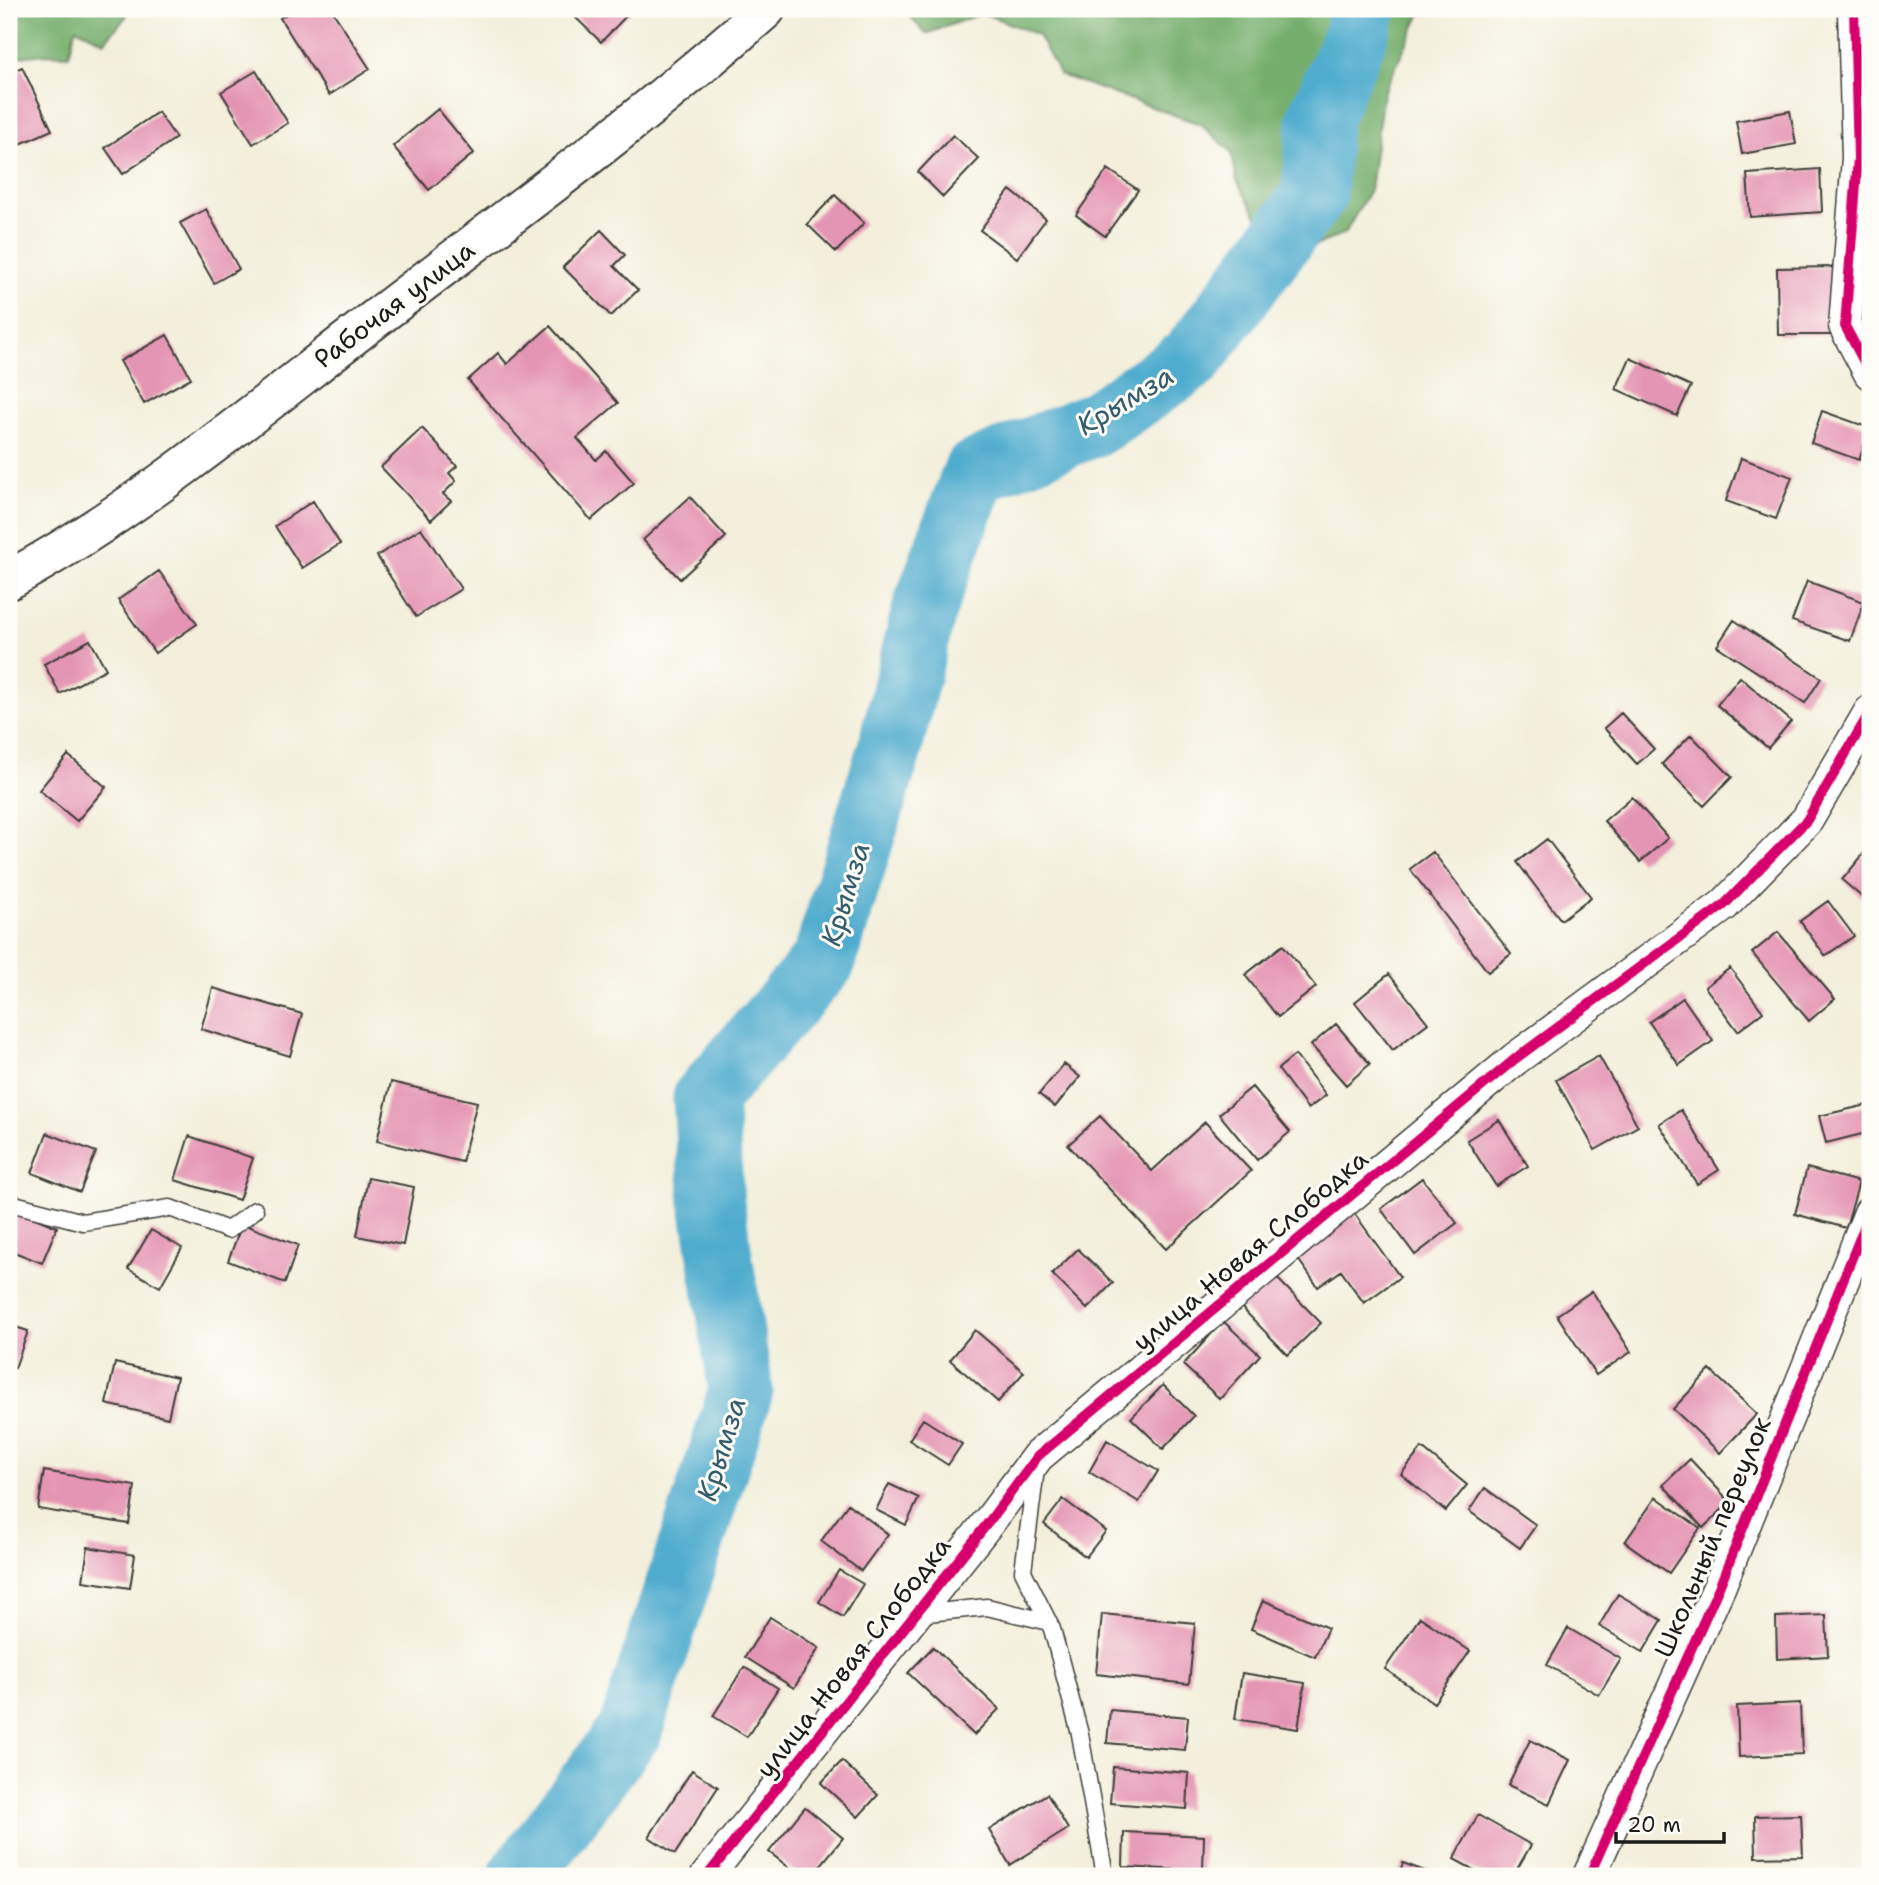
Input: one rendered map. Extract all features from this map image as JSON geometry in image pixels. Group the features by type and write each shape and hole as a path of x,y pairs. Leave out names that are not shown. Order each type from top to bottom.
{"main road":[{"name":"Рабочая улица","path":"9,580 88,532 181,468 584,159 701,67 766,9"}],"street":[{"path":"1854,9 1858,158 1845,326 1870,373"},
{"name":"улица Новая Слободка","path":"707,1876 1038,1455 1515,1059 1724,905 1807,820 1870,712"},
{"name":"Школьный переулок","path":"1590,1876 1720,1585 1870,1213"}],"lane":[{"path":"9,1205 83,1222 170,1208 228,1230 255,1210"},
{"path":"1038,1455 1023,1571 1049,1622 1080,1734 1105,1876"},
{"path":"915,1614 987,1607 1049,1622"}],"green space":[{"path":"9,9 127,9 126,17 104,42 76,28 69,55 46,54 9,58"},
{"path":"903,9 1423,9 1383,93 1370,190 1345,233 1306,250 1259,220 1237,181 1231,151 1200,124 1060,75 1038,35 983,13 926,34"}],"water":[{"path":"1340,9 1376,9 1365,43 1340,150 1308,145"}],"building":[{"path":"295,9 331,9 370,69 329,95 280,18"},
{"path":"581,9 633,9 601,42 574,16"},
{"path":"22,67 52,130 9,149 9,73"},
{"path":"256,71 288,123 253,144 221,92"},
{"path":"438,109 474,153 429,190 393,146"},
{"path":"1790,111 1796,144 1742,154 1736,121"},
{"path":"158,112 176,138 123,174 105,148"},
{"path":"953,135 979,159 943,197 918,172"},
{"path":"1108,169 1138,190 1105,236 1076,215"},
{"path":"1820,169 1822,212 1750,217 1747,174"},
{"path":"1010,190 1046,219 1017,258 980,230"},
{"path":"835,195 864,223 836,252 807,224"},
{"path":"206,209 239,269 214,283 180,223"},
{"path":"601,230 625,255 614,266 638,290 611,316 563,267"},
{"path":"1833,267 1834,335 1778,335 1777,268"},
{"path":"550,326 618,403 577,438 596,460 606,451 634,483 591,520 468,380 498,353 507,364"},
{"path":"167,335 191,378 144,404 120,361"},
{"path":"1630,358 1691,386 1677,416 1616,389"},
{"path":"1822,411 1870,428 1859,460 1811,443"},
{"path":"422,428 457,466 449,473 456,481 443,494 451,501 431,520 381,467"},
{"path":"1741,458 1792,477 1776,519 1726,501"},
{"path":"690,497 726,537 680,579 643,540"},
{"path":"313,501 340,544 302,568 275,526"},
{"path":"421,528 461,589 416,617 377,556"},
{"path":"159,571 197,624 155,653 118,600"},
{"path":"1807,581 1864,602 1850,641 1792,621"},
{"path":"1734,620 1821,678 1805,703 1717,646"},
{"path":"90,640 106,669 60,694 44,664"},
{"path":"1740,677 1791,721 1768,748 1717,705"},
{"path":"1621,713 1654,749 1637,764 1604,728"},
{"path":"1691,735 1732,777 1704,806 1662,764"},
{"path":"68,755 106,787 77,821 39,790"},
{"path":"1632,797 1668,838 1640,862 1604,821"},
{"path":"1547,839 1591,897 1561,920 1517,862"},
{"path":"1870,846 1870,904 1842,880"},
{"path":"1433,852 1511,954 1488,972 1410,869"},
{"path":"1828,901 1854,936 1825,956 1800,921"},
{"path":"1778,932 1835,999 1809,1021 1752,953"},
{"path":"1283,945 1316,987 1278,1017 1245,975"},
{"path":"1730,968 1763,1012 1738,1031 1705,987"},
{"path":"1389,974 1428,1023 1393,1050 1355,1002"},
{"path":"213,988 302,1014 290,1056 201,1029"},
{"path":"1683,998 1713,1041 1679,1065 1649,1022"},
{"path":"1336,1024 1370,1064 1346,1085 1311,1045"},
{"path":"1295,1055 1326,1095 1308,1109 1278,1069"},
{"path":"1599,1056 1638,1126 1595,1150 1556,1080"},
{"path":"1064,1064 1080,1077 1055,1107 1039,1094"},
{"path":"391,1082 477,1102 462,1162 377,1141"},
{"path":"1252,1087 1290,1132 1257,1160 1219,1114"},
{"path":"1867,1105 1870,1132 1826,1143 1819,1116"},
{"path":"1681,1110 1719,1170 1697,1184 1659,1124"},
{"path":"1100,1116 1152,1171 1205,1122 1251,1171 1166,1249 1068,1145"},
{"path":"1499,1120 1528,1166 1496,1186 1467,1140"},
{"path":"47,1133 96,1152 80,1192 32,1173"},
{"path":"189,1136 253,1158 239,1200 175,1180"},
{"path":"1807,1168 1859,1182 1846,1228 1795,1214"},
{"path":"368,1178 414,1187 403,1245 357,1236"},
{"path":"1422,1178 1457,1223 1415,1255 1381,1209"},
{"path":"15,1210 57,1227 42,1263 9,1250 9,1225"},
{"path":"1352,1210 1400,1277 1364,1303 1341,1271 1318,1287 1293,1252"},
{"path":"242,1224 298,1245 285,1283 228,1261"},
{"path":"151,1230 182,1248 160,1287 128,1269"},
{"path":"1078,1249 1113,1283 1087,1309 1052,1274"},
{"path":"1269,1270 1321,1323 1288,1355 1236,1302"},
{"path":"1592,1291 1631,1352 1596,1375 1557,1315"},
{"path":"1223,1321 1260,1355 1220,1399 1183,1365"},
{"path":"9,1325 28,1331 15,1368 9,1366"},
{"path":"975,1330 1024,1372 998,1402 950,1360"},
{"path":"115,1363 177,1377 168,1418 106,1404"},
{"path":"1710,1370 1757,1414 1720,1453 1673,1409"},
{"path":"1163,1385 1194,1416 1163,1449 1131,1418"},
{"path":"923,1419 962,1444 948,1465 909,1440"},
{"path":"1107,1440 1158,1471 1139,1502 1089,1472"},
{"path":"1422,1448 1467,1485 1446,1511 1401,1474"},
{"path":"1690,1459 1730,1502 1703,1528 1663,1485"},
{"path":"44,1471 135,1486 129,1524 38,1509"},
{"path":"889,1484 919,1498 906,1525 876,1510"},
{"path":"1485,1488 1536,1525 1520,1548 1469,1511"},
{"path":"1656,1497 1700,1528 1669,1573 1625,1542"},
{"path":"1063,1499 1106,1531 1086,1557 1044,1524"},
{"path":"848,1504 888,1534 861,1571 821,1541"},
{"path":"88,1547 135,1555 130,1588 83,1581"},
{"path":"839,1570 863,1584 843,1617 819,1602"},
{"path":"1618,1594 1662,1620 1643,1652 1599,1626"},
{"path":"1263,1600 1328,1628 1315,1657 1251,1629"},
{"path":"1102,1614 1195,1623 1189,1684 1096,1674"},
{"path":"1826,1615 1828,1656 1777,1659 1776,1617"},
{"path":"770,1617 819,1648 794,1688 745,1657"},
{"path":"1420,1617 1470,1651 1434,1703 1385,1669"},
{"path":"1568,1628 1621,1659 1599,1695 1547,1665"},
{"path":"933,1647 999,1709 974,1735 908,1673"},
{"path":"744,1667 778,1688 747,1737 713,1716"},
{"path":"1242,1673 1305,1683 1298,1729 1235,1719"},
{"path":"1800,1703 1802,1754 1739,1757 1737,1706"},
{"path":"1110,1710 1188,1717 1185,1750 1107,1743"},
{"path":"1530,1740 1570,1760 1549,1804 1508,1785"},
{"path":"842,1761 878,1795 858,1817 821,1783"},
{"path":"1113,1767 1189,1773 1187,1809 1110,1803"},
{"path":"692,1770 718,1787 675,1854 649,1837"},
{"path":"1047,1794 1068,1829 1010,1865 989,1830"},
{"path":"805,1807 843,1838 812,1876 800,1876 769,1852"},
{"path":"1478,1815 1531,1845 1513,1876 1485,1876 1454,1859"},
{"path":"1801,1815 1803,1856 1756,1857 1755,1816"},
{"path":"1124,1832 1204,1836 1203,1871 1123,1867"},
{"path":"1403,1863 1438,1876 1398,1876"}],"waterway":[{"name":"Крымза","path":"521,1876 630,1731 741,1391 712,1204 705,1098 824,961 890,748 925,607 975,472 1097,423 1191,359 1314,195 1319,120 1364,9"}],"cycle path":[{"path":"1854,9 1858,158 1845,326 1870,373"},
{"path":"707,1876 1038,1456 1515,1059 1724,905 1807,820 1870,712"},
{"path":"1589,1876 1720,1585 1870,1213"}]}
